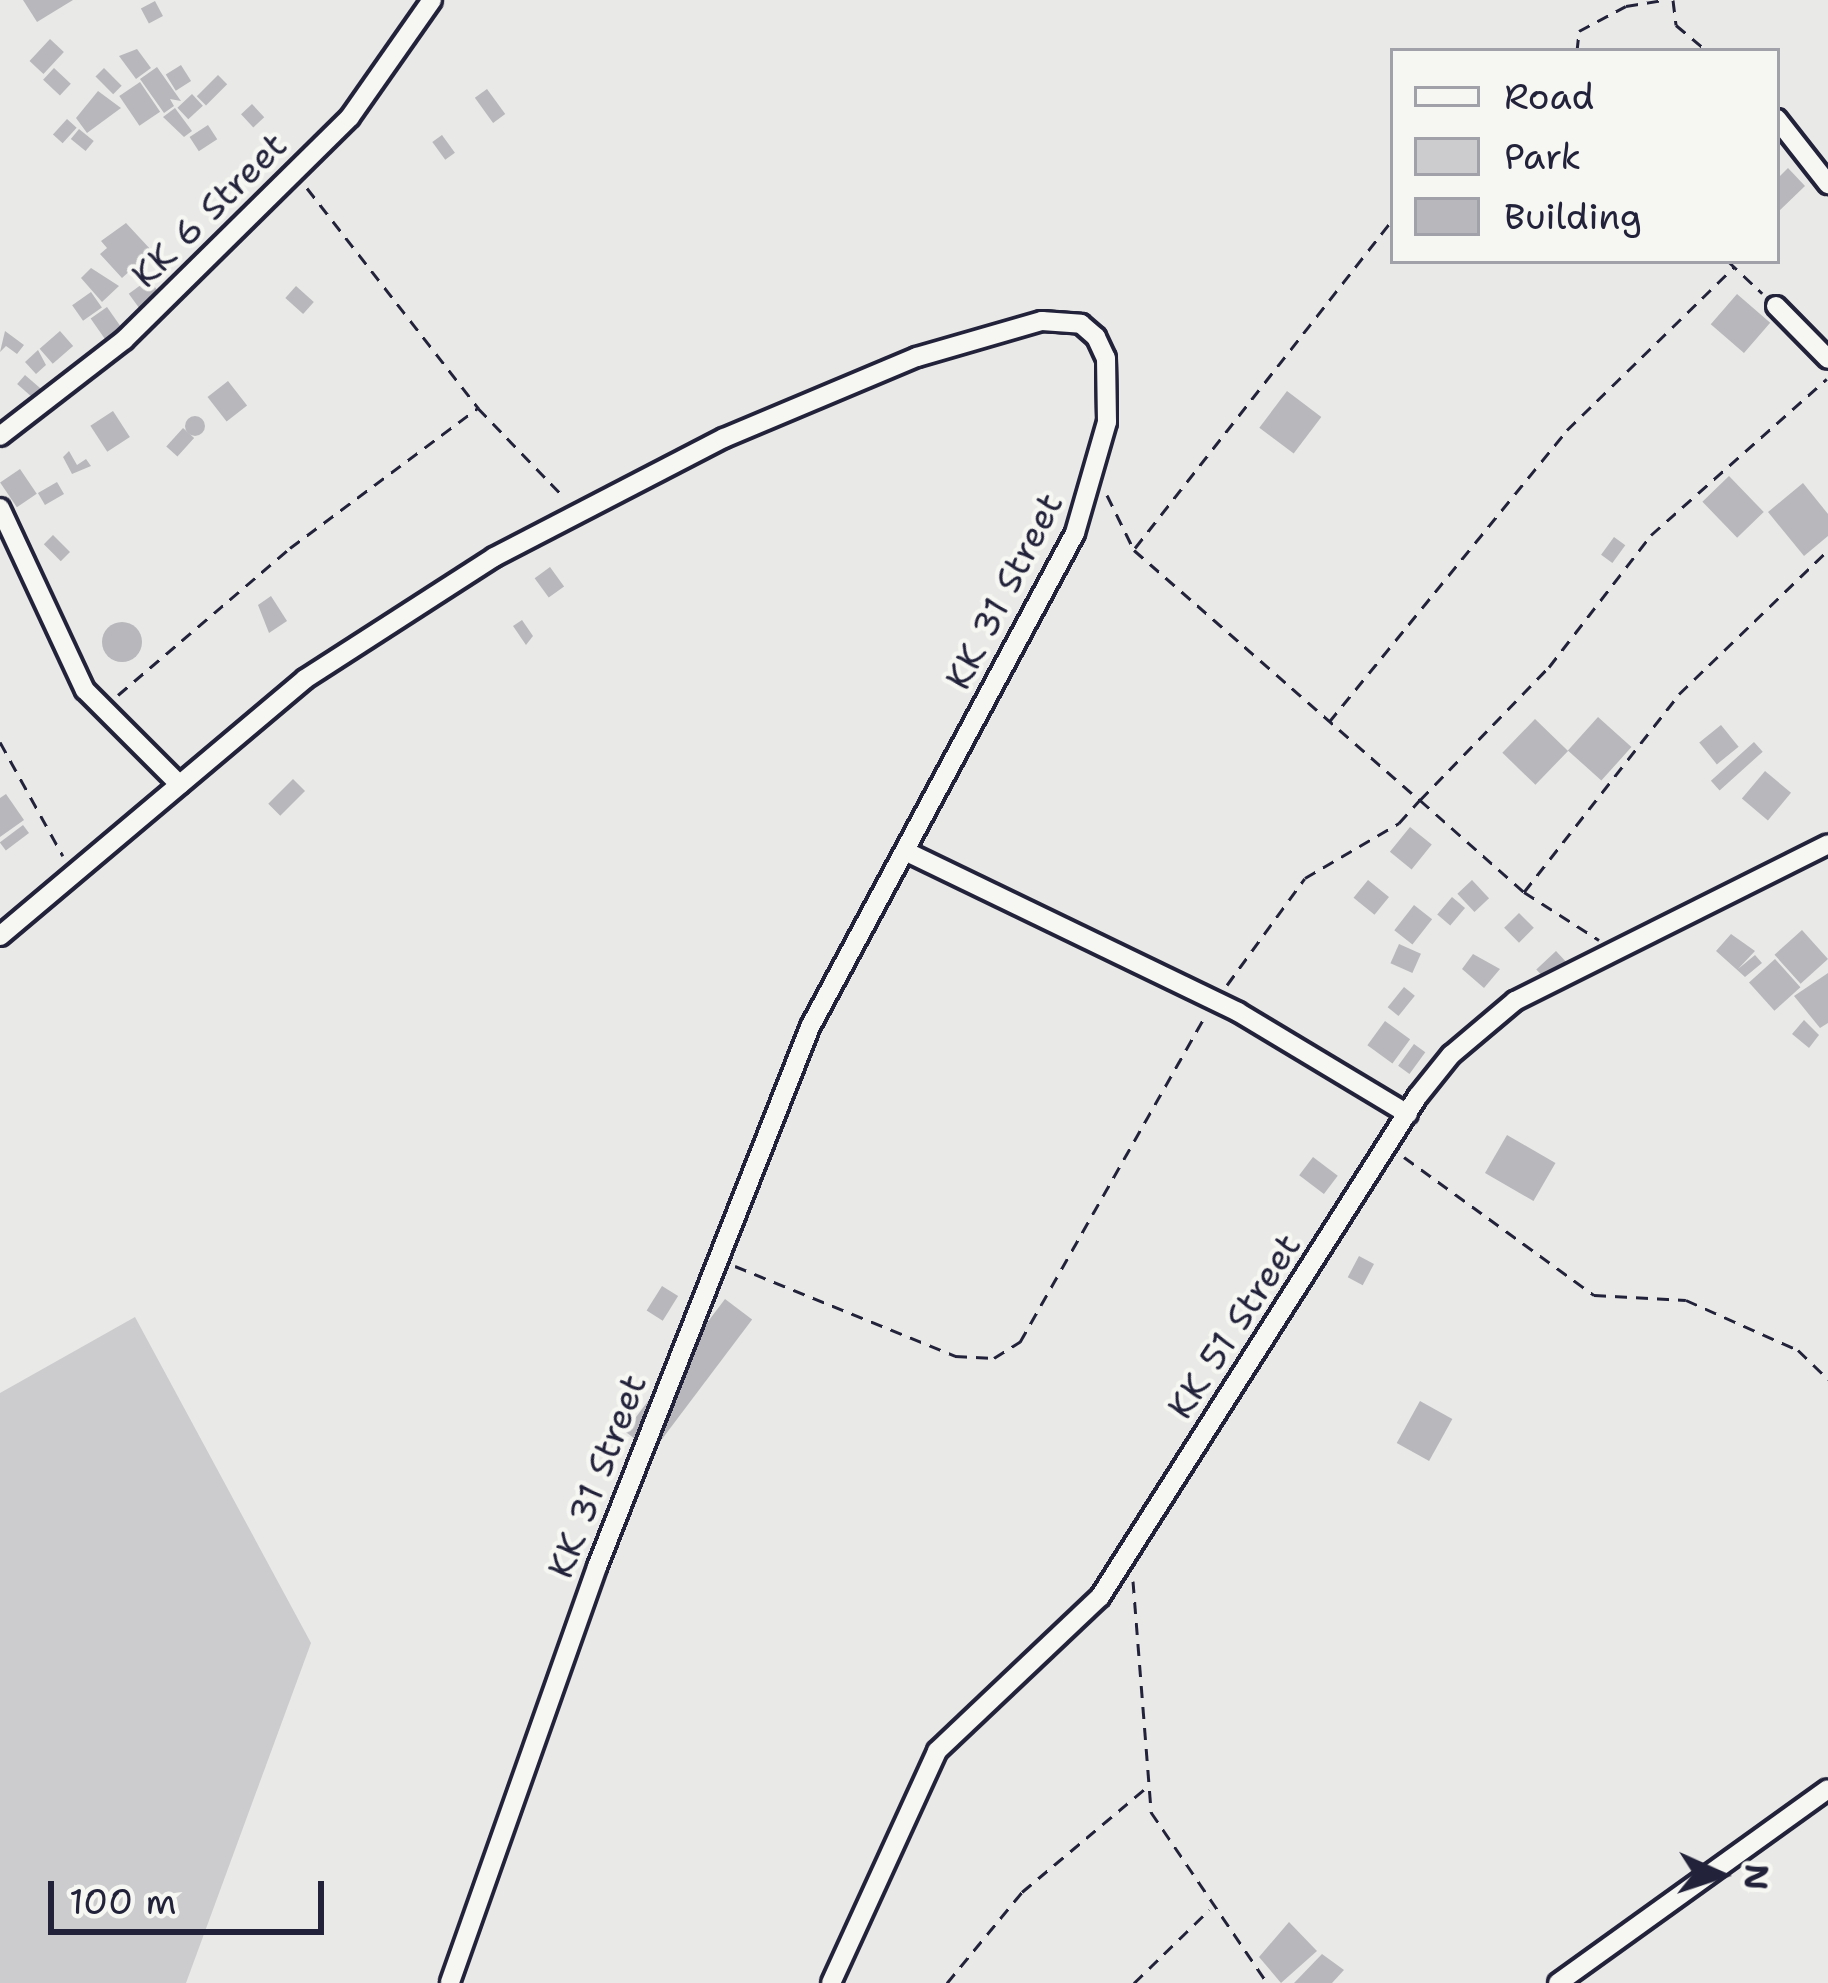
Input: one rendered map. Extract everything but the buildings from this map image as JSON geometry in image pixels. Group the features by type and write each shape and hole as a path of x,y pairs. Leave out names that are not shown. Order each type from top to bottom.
{"street":[{"name":"KK 6 Street","path":"0,436 124,340 350,117 432,0"},
{"path":"1780,122 1828,184"},
{"path":"1776,306 1828,358"},
{"name":"KK 31 Street","path":"0,936 75,878 304,679 424,597 724,438 917,357 999,329 1060,320 1091,329 1106,358 1097,476 1075,533 810,1027 717,1258 450,1983"},
{"path":"0,508 85,690 180,785"},
{"name":"KK 51 Street","path":"831,1983 938,1751 1100,1597 1408,1114 1486,1023 1615,951 1828,844"},
{"path":"905,851 1215,1001 1408,1114"},
{"path":"1558,1983 1828,1789"}],"path":[{"path":"1577,48 1580,31 1625,5 1663,0"},
{"path":"1673,0 1676,25 1703,48"},
{"path":"295,172 478,408 579,513"},
{"path":"1134,550 1390,223"},
{"path":"1731,264 1776,306"},
{"path":"1328,723 1567,430 1734,267"},
{"path":"717,1258 869,1325 955,1356 994,1358 1020,1342 1215,1001 1305,878 1399,823 1549,668 1651,535 1828,378"},
{"path":"103,708 290,548 478,408"},
{"path":"1097,476 1134,550 1524,892 1615,951"},
{"path":"1524,892 1679,694 1828,550"},
{"path":"0,742 75,878"},
{"path":"1388,1145 1594,1295 1686,1300 1798,1350 1828,1379"},
{"path":"1130,1549 1151,1812 1210,1909 1267,1983"},
{"path":"947,1983 1022,1892 1149,1786"},
{"path":"1134,1983 1210,1909"}],"green space":[{"path":"135,1317 311,1643 186,1983 0,1983 0,1393"}]}
